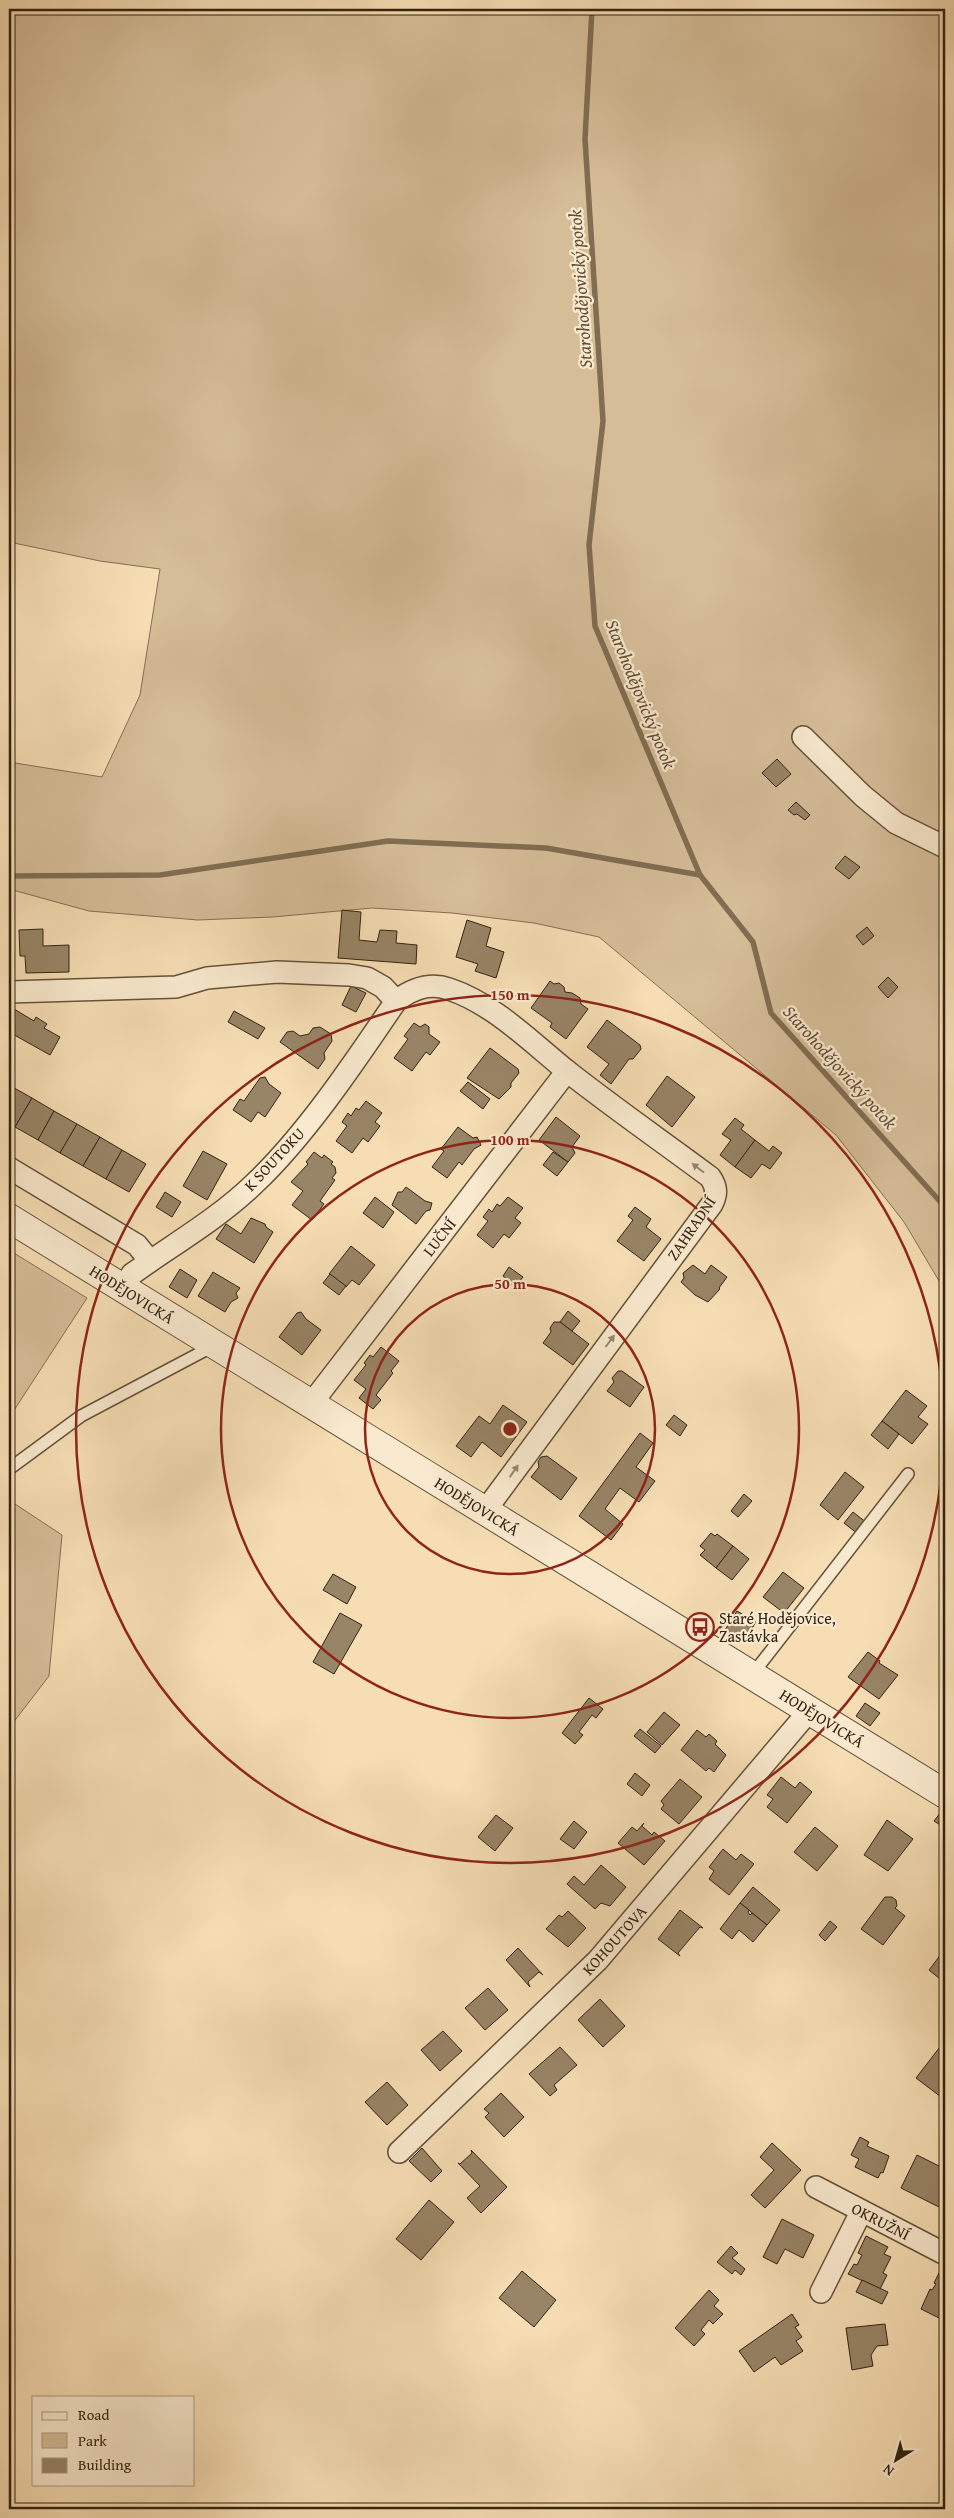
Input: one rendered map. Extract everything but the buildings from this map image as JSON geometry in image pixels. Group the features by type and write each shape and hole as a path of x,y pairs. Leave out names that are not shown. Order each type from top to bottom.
{"street":[{"path":"803,737 863,796 896,823 945,847"},
{"path":"9,992 176,986 207,978 277,972 349,974 367,978 383,987 396,1001"},
{"name":"ZAHRADNÍ","path":"396,1001 408,992 423,987 449,989 490,1011 526,1036 567,1071 710,1177 716,1184 716,1195 485,1511"},
{"name":"K SOUTOKU","path":"123,1288 132,1274 254,1185 320,1107 396,1001"},
{"name":"LUČNÍ","path":"311,1404 567,1071"},
{"path":"9,1168 137,1245 150,1261"},
{"name":"HODĚJOVICKÁ","path":"9,1218 945,1794"},
{"name":"KOHOUTOVA","path":"399,2152 598,1960 810,1710"},
{"name":"OKRUŽNÍ","path":"816,2188 945,2254"},
{"path":"821,2292 861,2212"}],"lane":[{"path":"9,1469 81,1416 215,1345"},
{"path":"752,1675 908,1474"}],"green space":[{"path":"9,9 945,9 945,1291 904,1222 836,1135 599,937 534,923 452,913 372,908 273,917 198,920 89,911 9,889 9,762 102,777 140,695 160,569 100,561 9,542"},
{"path":"9,1250 87,1298 9,1418"},
{"path":"9,1500 62,1535 49,1676 9,1728"}],"waterway":[{"name":"Starohodějovický potok","path":"592,9 585,139 603,421 589,545 595,626 700,875 753,942 771,1013 945,1207"},
{"path":"9,876 160,875 388,841 546,848 700,875"}],"place":[{"name":"Staré Hodějovice, Zastávka","path":"700,1627"}]}
